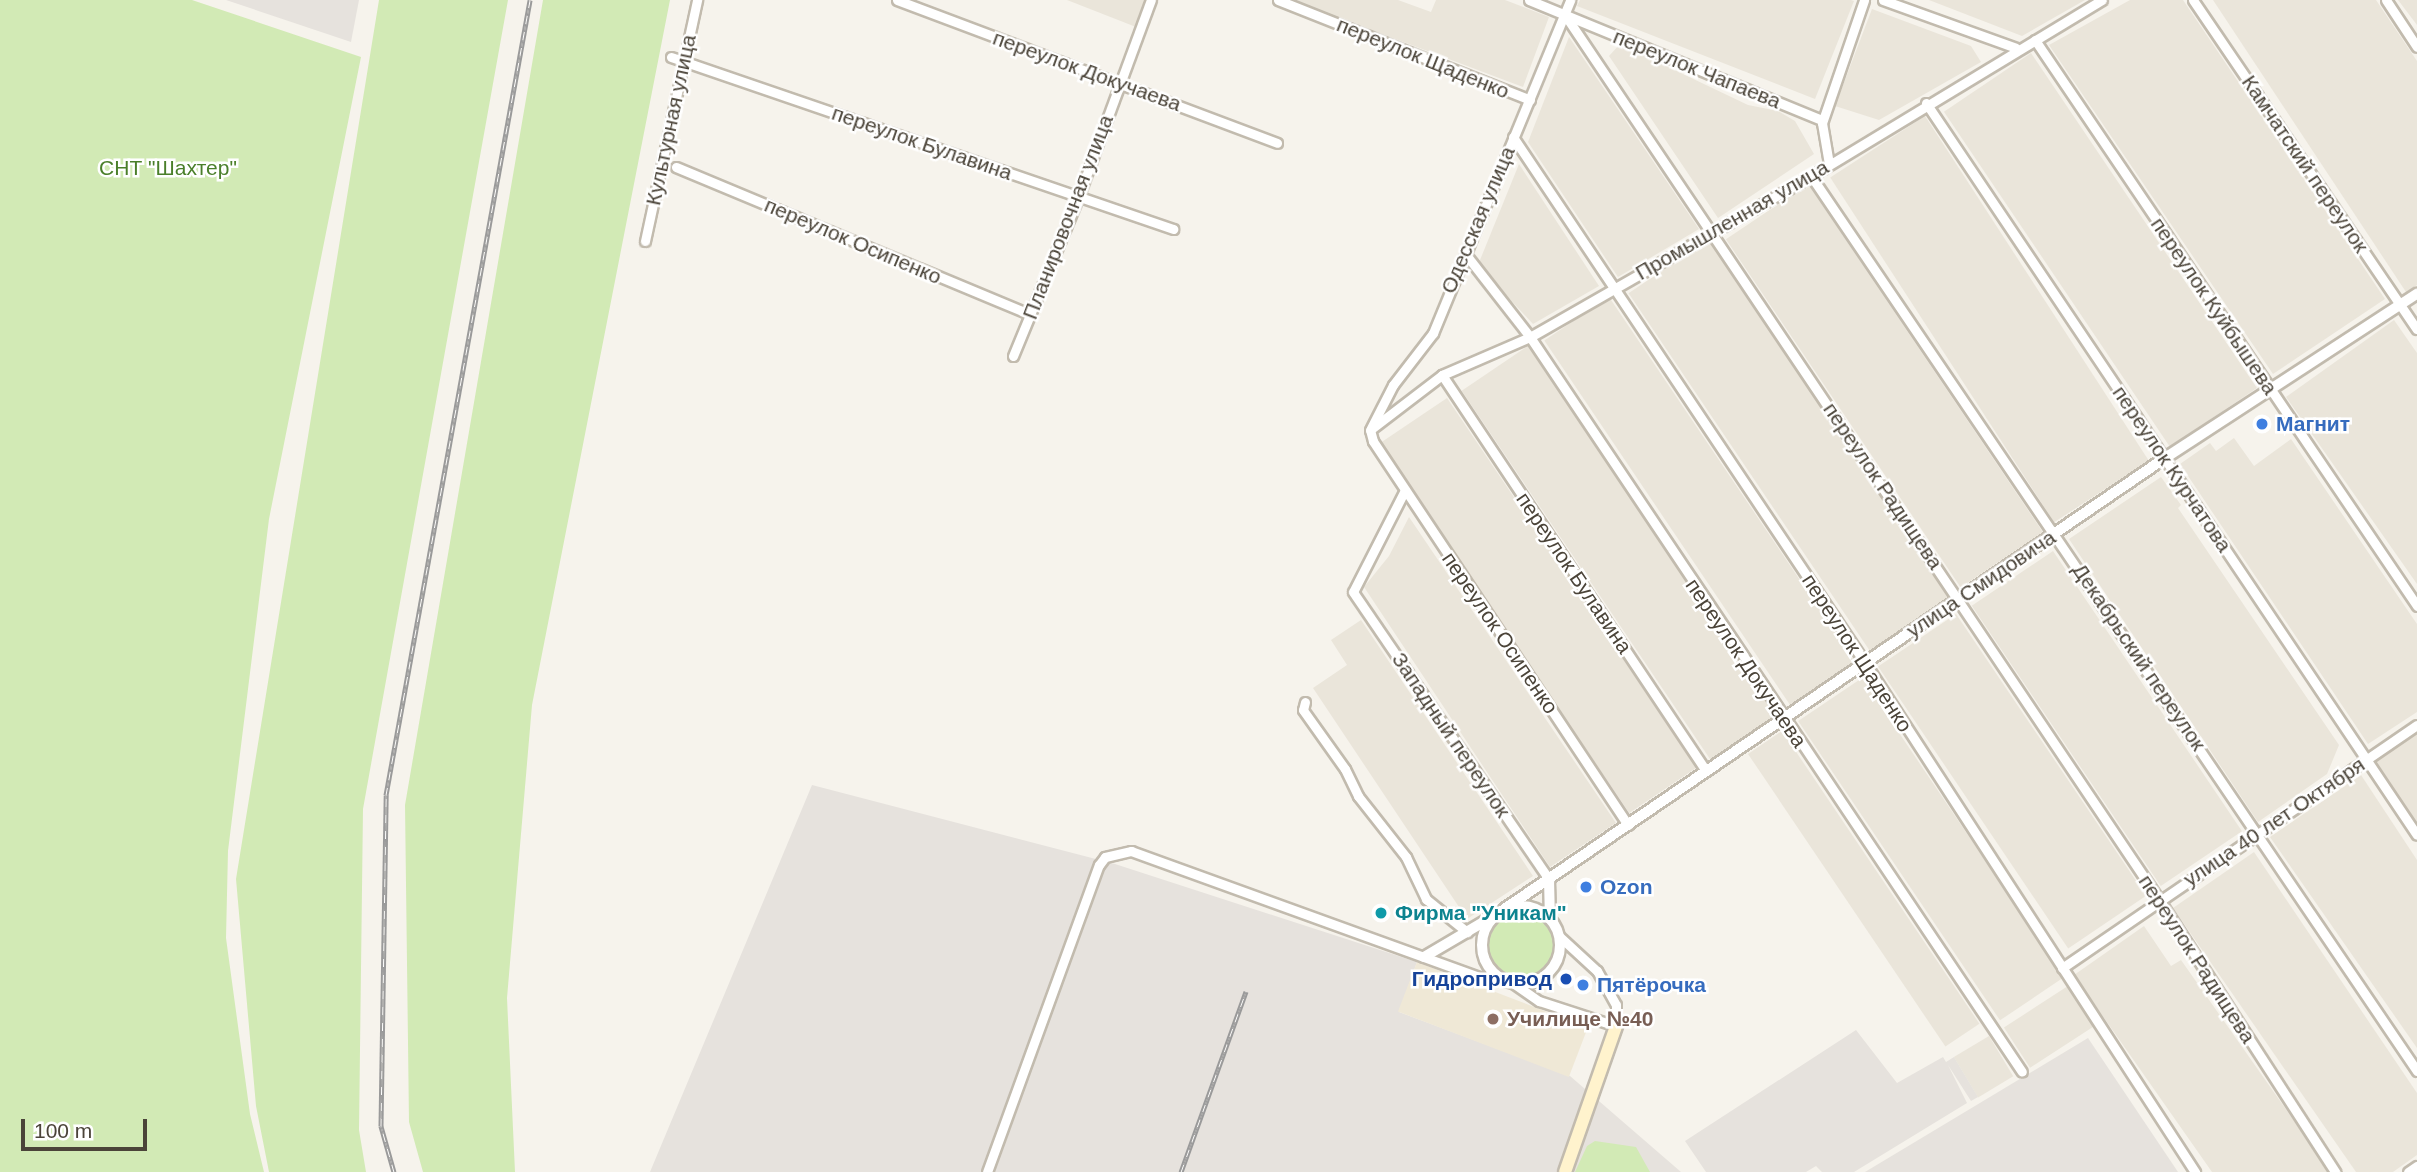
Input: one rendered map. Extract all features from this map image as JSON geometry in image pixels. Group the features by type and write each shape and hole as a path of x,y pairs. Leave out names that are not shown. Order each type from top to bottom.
{"main road":[{"path":"1565,1172 1616,1026"}],"street":[{"name":"Культурная улица","path":"645,241 697,0"},
{"name":"переулок Докучаева","path":"897,0 1121,81 1277,143"},
{"name":"Планировочная улица","path":"1013,356 1078,198 1151,0"},
{"name":"переулок Щаденко","path":"1278,0 1530,100"},
{"name":"переулок Чапаева","path":"1529,0 1822,120"},
{"name":"Одесская улица","path":"1370,430 1393,385 1433,333 1570,0"},
{"path":"1829,164 1822,120 1864,0"},
{"path":"1883,0 2015,48"},
{"name":"Промышленная улица","path":"1370,430 1442,375 1530,337 1712,230 1811,176 2015,48 2035,40 2102,0"},
{"name":"Камчатский переулок","path":"2193,0 2417,329"},
{"path":"2386,0 2417,47"},
{"name":"переулок Радищева","path":"1565,15 1712,230 2160,901 2335,1172"},
{"name":"переулок Куйбышева","path":"2035,40 2417,606"},
{"name":"переулок Булавина","path":"671,57 1173,229"},
{"name":"переулок Курчатова","path":"1926,103 2417,835"},
{"name":"переулок Щаденко","path":"1513,137 1865,663 2195,1172"},
{"name":"переулок Осипенко","path":"676,167 1030,314"},
{"name":"Декабрьский переулок","path":"1811,176 2417,1071"},
{"name":"переулок Докучаева","path":"1466,256 1530,337 1783,719 2022,1072"},
{"name":"улица Смидовича","path":"1424,957 1497,914 2165,458 2417,294"},
{"name":"переулок Булавина","path":"1442,375 1706,772"},
{"name":"переулок Осипенко","path":"1370,430 1373,441 1405,490 1628,825"},
{"name":"Западный переулок","path":"1405,490 1353,592 1549,879"},
{"path":"1305,702 1303,710 1345,769 1358,796 1406,857 1426,899 1467,932"},
{"name":"улица 40 лет Октября","path":"2062,968 2417,725"},
{"path":"987,1172 1099,865 1105,857 1131,851 1485,979 1532,982 1549,972 1559,955 1559,936"},
{"path":"1549,879 1550,919 1559,936 1597,971 1616,1005 1616,1026 1539,1001 1489,967 1482,949 1485,930 1497,914 1524,906 1550,919"},
{"path":"2408,1172 2417,1166"}],"shaded area":[{"path":"226,0 359,0 351,42"},
{"path":"1067,0 1146,0 1136,27"},
{"path":"1292,0 1398,0 1431,12 1436,0 1505,0 1549,17 1523,87"},
{"path":"1580,0 1854,1 1815,99 1577,6"},
{"path":"1929,0 2085,0 2022,36"},
{"path":"2130,0 2183,0 2385,299 2273,374 2049,45"},
{"path":"2213,0 2376,0 2417,61 2417,285 2406,292"},
{"path":"2398,0 2417,0 2417,25 2414,21"},
{"path":"1872,9 1971,46 1981,62 1879,120 1835,106"},
{"path":"1569,37 1699,229 1618,277 1528,142"},
{"path":"1620,44 1748,105 1778,111 1795,121 1814,154 1718,218 1609,56"},
{"path":"2031,53 2257,388 2170,447 1944,112"},
{"path":"1925,116 2149,461 2054,522 1830,178"},
{"path":"1519,164 1599,286 1533,324 1478,265"},
{"path":"1808,184 2043,532 1961,588 1726,239"},
{"path":"1709,239 1950,596 1870,651 1629,293"},
{"path":"1609,297 1855,662 1790,705 1544,341"},
{"path":"2394,320 2417,353 2417,584 2286,397"},
{"path":"1528,346 1777,715 1711,760 1462,391"},
{"path":"1447,398 1696,768 1629,813 1380,443"},
{"path":"2234,438 2254,466 2291,439 2417,624 2417,712 2368,744 2180,464 2210,443 2216,451"},
{"path":"2161,477 2181,505 2178,508 2339,745 2327,774 2258,822 2069,539"},
{"path":"1409,517 1616,823 1550,867 1364,587 1389,556"},
{"path":"2053,551 2242,831 2161,886 1972,606"},
{"path":"1956,614 2146,896 2068,948 1878,667"},
{"path":"1361,620 1533,876 1467,919 1313,688 1347,665 1331,640"},
{"path":"1862,678 2064,977 2000,1020 1798,721"},
{"path":"2417,730 2417,830 2374,758"},
{"path":"1782,731 1979,1024 1945,1047 1748,754"},
{"path":"2361,775 2417,860 2417,1048 2270,837"},
{"path":"812,785 1115,864 1417,962 1399,1012 1570,1076 1681,1172 650,1172"},
{"path":"2254,852 2417,1093 2417,1155 2393,1172 2356,1172 2173,908"},
{"path":"2144,926 2171,966 2181,960 2330,1172 2212,1172 2074,975"},
{"name":"Училище №40","path":"1417,962 1588,1028 1569,1077 1398,1011"},
{"path":"2071,984 2097,1024 2030,1068 2004,1028"},
{"path":"1856,1030 1897,1083 1943,1057 1946,1062 1954,1057 1978,1097 1971,1101 1948,1065 1967,1103 1854,1172 1822,1172 1816,1166 1806,1172 1706,1172 1685,1141"},
{"path":"1989,1036 2013,1076 1978,1097 1954,1057"},
{"path":"2088,1038 2178,1172 1865,1172"}],"green space":[{"name":"СНТ \"Шахтер\"","path":"0,0 192,0 361,57 269,519 228,851 226,938 250,1114 264,1172 0,1172"},
{"path":"379,0 508,0 363,809 359,1130 366,1172 269,1172 256,1106 236,879"},
{"path":"543,0 670,0 532,705 507,998 515,1172 423,1172 409,1122 405,805"},
{"path":"1521,912 1534,915 1544,922 1551,932 1554,945 1551,958 1544,968 1534,975 1521,978 1508,975 1498,968 1491,958 1488,945 1491,932 1498,922 1508,915"},
{"path":"1595,1141 1636,1147 1650,1172 1575,1172 1587,1146"}],"railway":[{"path":"394,1172 381,1126 386,795 530,0"},
{"path":"1181,1172 1246,991"}],"place":[{"name":"Магнит","path":"2262,424"},
{"name":"Ozon","path":"1586,887"},
{"name":"Фирма \"Уникам\"","path":"1381,913"},
{"name":"Гидропривод","path":"1566,979"},
{"name":"Пятёрочка","path":"1583,985"},
{"name":"Училище №40","path":"1493,1019"}]}
